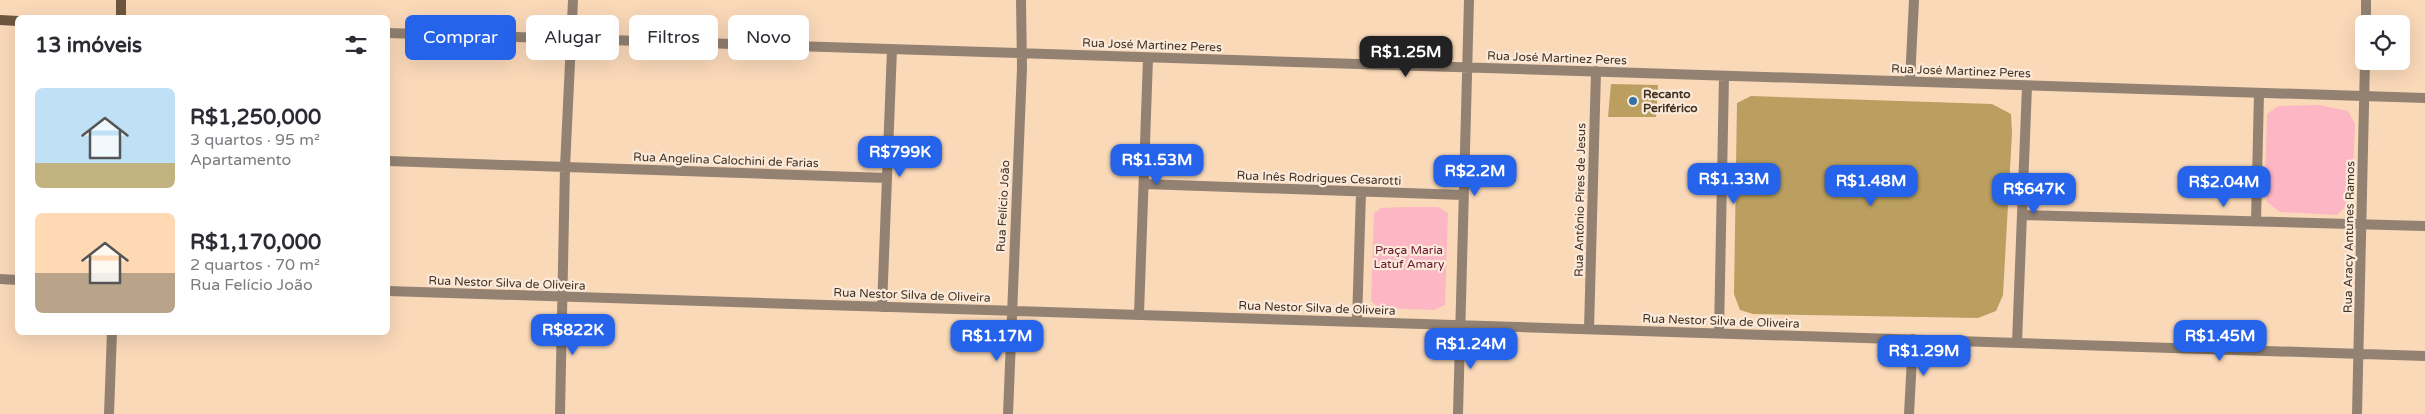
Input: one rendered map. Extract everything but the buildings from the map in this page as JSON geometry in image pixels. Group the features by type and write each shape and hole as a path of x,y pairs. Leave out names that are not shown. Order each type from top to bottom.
{"main road":[{"path":"121,15 122,0"},
{"path":"0,20 15,21"}],"street":[{"path":"572,15 573,0"},
{"name":"Rua Felício João","path":"1008,414 1021,53 1021,0"},
{"path":"1458,414 1469,0"},
{"path":"1910,81 1914,0"},
{"path":"2366,0 2366,15"},
{"name":"Rua José Martinez Peres","path":"390,33 526,38"},
{"name":"Rua José Martinez Peres","path":"619,41 2425,98"},
{"path":"882,306 892,49"},
{"path":"1139,314 1148,58"},
{"path":"560,414 565,167 570,60"},
{"name":"Rua Aracy Antunes Ramos","path":"2357,414 2365,70"},
{"name":"Rua Antônio Pires de Jesus","path":"1589,329 1596,71"},
{"path":"1719,333 1724,76"},
{"path":"2017,343 2027,86"},
{"path":"2256,222 2258,93"},
{"name":"Rua Angelina Calochini de Farias","path":"390,161 887,178"},
{"name":"Rua Inês Rodrigues Cesarotti","path":"1144,184 1463,195"},
{"path":"1357,322 1360,192"},
{"path":"2022,215 2425,226"},
{"path":"0,279 15,280"},
{"name":"Rua Nestor Silva de Oliveira","path":"390,292 882,306 1011,312 1139,314 2425,356"},
{"path":"109,414 112,335"},
{"path":"1909,414 1913,339"}],"green space":[{"path":"2319,105 2348,111 2355,124 2353,171 2347,205 2337,215 2280,212 2267,202 2265,183 2267,114 2278,106"},
{"name":"Praça Maria Latuf Amary","path":"1438,207 1448,213 1445,305 1434,310 1379,308 1371,301 1374,213 1381,208"}],"place":[{"name":"Recanto Periférico","path":"1633,101"}]}
